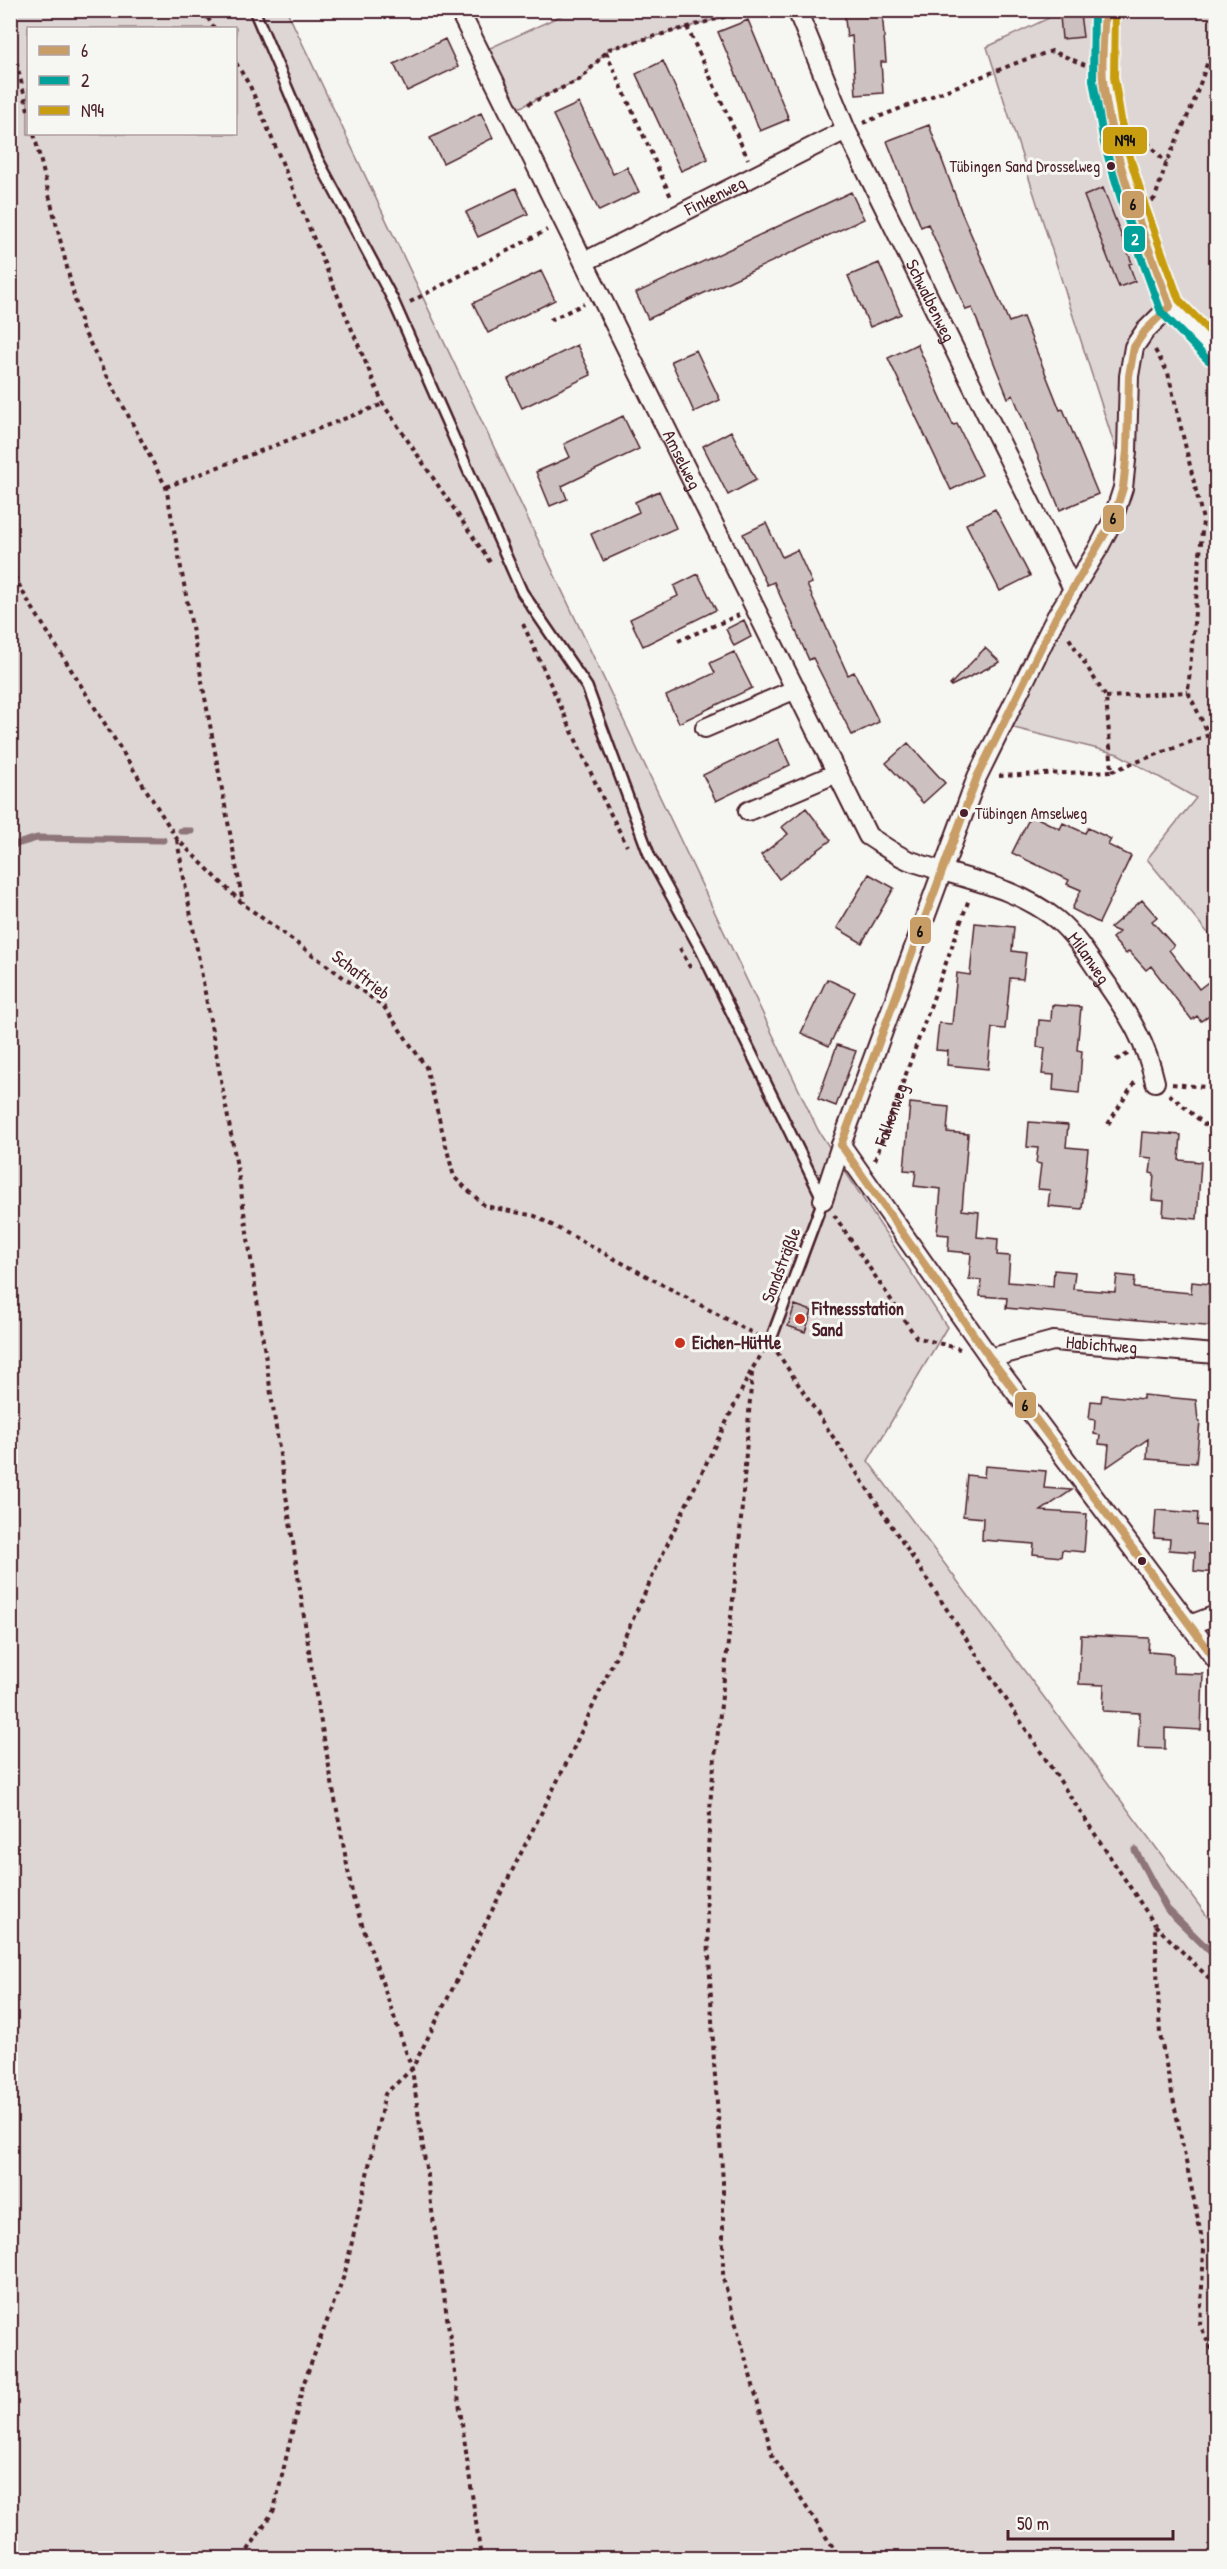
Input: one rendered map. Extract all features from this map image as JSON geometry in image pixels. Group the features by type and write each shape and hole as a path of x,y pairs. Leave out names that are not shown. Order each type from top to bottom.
{"street":[{"name":"Amselweg","path":"459,10 868,836 905,859 943,871"},
{"name":"Schwalbenweg","path":"797,10 846,130 1072,587"},
{"path":"1105,10 1103,78 1114,140 1136,212 1170,306 1216,353"},
{"name":"Finkenweg","path":"584,262 846,130"},
{"path":"823,1200 841,1144 977,777 1056,617 1112,522 1122,488 1128,430 1129,376 1134,348 1144,331 1170,306"},
{"path":"705,729 796,689"},
{"path":"748,811 837,773"},
{"name":"Milanweg","path":"943,871 1021,898 1056,919 1076,941 1141,1035 1155,1082"},
{"name":"Falkenweg","path":"841,1144 990,1358 1216,1660"},
{"name":"Habichtweg","path":"990,1358 1053,1341 1216,1354"},
{"path":"1190,1625 1216,1615"}],"lane":[{"path":"254,10 317,158 397,309 522,592 587,687 650,857 701,950 823,1200"},
{"name":"Sandsträßle","path":"770,1342 823,1200"}],"path":[{"path":"203,10 213,27"},
{"path":"510,112 581,79 609,49 749,10"},
{"path":"687,27 755,176"},
{"path":"10,36 27,106"},
{"path":"1136,212 1155,198 1166,164 1193,104 1216,38"},
{"path":"846,130 1052,51 1080,62 1103,78"},
{"path":"606,52 678,215"},
{"path":"237,65 250,86 383,404 492,565"},
{"path":"1114,140 1140,134 1166,164"},
{"path":"34,135 82,328 166,487 243,904"},
{"path":"397,309 564,221"},
{"path":"550,320 571,310"},
{"path":"1144,331 1168,372 1203,520 1188,692 1216,745"},
{"path":"166,487 383,404"},
{"name":"Schaftrieb","path":"10,568 25,596 177,839 243,904 384,1007 426,1067 454,1177 485,1206 535,1216 770,1342"},
{"path":"678,641 756,608"},
{"path":"519,616 601,795 628,846"},
{"path":"1056,617 1106,697 1112,771"},
{"path":"1106,697 1188,692"},
{"path":"977,777 1112,771 1209,735"},
{"path":"177,839 239,1178 314,1683 353,1898 412,2070 480,2559"},
{"name":"Falkenweg","path":"867,1180 975,881"},
{"path":"675,939 696,980"},
{"path":"1108,1124 1150,1059"},
{"path":"1155,1082 1216,1088"},
{"path":"1155,1082 1216,1134"},
{"path":"823,1200 916,1337 990,1358"},
{"path":"243,2559 274,2510 303,2385 345,2273 385,2094 412,2070 570,1756 667,1545 752,1369 770,1342 1155,1925 1216,1985"},
{"path":"752,1369 739,1546 711,1792 706,1891 714,2063 723,2181 723,2278 773,2457 840,2559"},
{"path":"1155,1925 1160,2035 1204,2249 1200,2325 1216,2358"}],"shaded area":[{"path":"724,10 728,16 609,49 581,79 510,112 479,53 571,11"},
{"path":"11,11 287,11 818,1130 947,1327 868,1461 1216,1928 1216,2558 11,2558"},
{"path":"1056,11 1216,11 1216,943 1147,859 1196,798 1118,754 1010,727 1068,616 1118,532 1129,499 1115,447 987,47 1049,18"}],"building":[{"path":"844,10 882,10 886,62 881,62 883,93 856,95 852,36 847,37"},
{"path":"1080,14 1083,37 1062,39 1060,16"},
{"path":"748,20 789,119 760,131 718,32"},
{"path":"445,39 458,67 407,91 394,64"},
{"path":"663,61 708,159 681,171 636,74"},
{"path":"579,103 613,174 627,167 639,192 599,211 553,115"},
{"path":"481,113 493,138 443,163 430,138"},
{"path":"929,125 961,211 1009,322 1023,317 1060,410 1063,409 1098,494 1060,510 1013,395 1008,398 972,308 966,310 928,224 921,227 887,141"},
{"path":"516,188 528,214 478,237 466,212"},
{"path":"1103,188 1132,263 1129,264 1135,281 1119,287 1084,196"},
{"path":"851,192 864,219 648,319 636,293"},
{"path":"879,263 901,314 870,327 848,276"},
{"path":"541,271 555,300 488,333 473,303"},
{"path":"917,344 953,425 957,424 982,475 951,490 888,358"},
{"path":"577,345 591,375 522,408 508,379"},
{"path":"696,350 720,400 694,412 671,361"},
{"path":"623,416 639,449 562,486 567,499 550,506 536,472 570,457 564,444"},
{"path":"731,431 756,480 728,495 703,446"},
{"path":"659,491 676,528 603,561 591,534 639,512 635,502"},
{"path":"995,509 1030,576 1000,591 966,524"},
{"path":"766,523 782,557 797,550 812,583 807,585 848,675 854,672 879,722 852,735 813,658 809,660 774,582 767,585 743,534"},
{"path":"698,574 716,610 643,646 630,619 678,596 674,586"},
{"path":"744,620 751,637 734,646 726,629"},
{"path":"985,648 1000,662 951,686 950,685"},
{"path":"734,652 752,688 679,723 666,696 715,673 710,663"},
{"path":"778,739 790,765 716,801 703,775"},
{"path":"908,743 945,783 923,803 886,763"},
{"path":"806,808 831,840 779,879 761,855 788,834 782,827"},
{"path":"1031,815 1060,829 1063,823 1085,833 1088,828 1111,839 1108,845 1131,856 1099,923 1072,909 1081,890 1067,884 1069,880 1012,853"},
{"path":"869,874 894,888 862,943 837,928"},
{"path":"1142,900 1157,917 1152,921 1174,946 1169,950 1199,989 1216,976 1216,1010 1201,1021 1197,1016 1192,1020 1151,966 1146,970 1129,951 1126,954 1112,938 1119,932 1110,928"},
{"path":"975,923 1014,927 1012,951 1026,953 1023,979 1010,978 1005,1029 992,1028 988,1069 947,1065 948,1051 936,1050 939,1023 952,1024 957,973 970,975"},
{"path":"827,979 855,992 829,1046 801,1033"},
{"path":"1052,1005 1081,1007 1077,1050 1082,1051 1079,1093 1053,1090 1054,1075 1042,1074 1045,1048 1037,1047 1039,1020 1051,1021"},
{"path":"837,1045 856,1051 836,1106 818,1099"},
{"path":"910,1103 949,1107 947,1132 968,1134 962,1210 979,1212 977,1237 998,1239 997,1255 1010,1256 1008,1282 1053,1286 1054,1270 1075,1272 1073,1289 1115,1292 1117,1275 1135,1277 1134,1288 1191,1293 1192,1282 1210,1284 1209,1294 1216,1295 1216,1327 1006,1308 1007,1298 980,1296 981,1280 969,1279 971,1253 948,1251 949,1235 937,1234 941,1189 914,1186 916,1171 904,1170"},
{"path":"1029,1122 1068,1125 1066,1147 1088,1149 1082,1209 1048,1206 1050,1190 1038,1189 1041,1164 1036,1163 1038,1148 1027,1147"},
{"path":"1142,1132 1181,1135 1179,1160 1201,1162 1197,1219 1163,1216 1164,1201 1152,1200 1154,1174 1150,1173 1152,1158 1140,1157"},
{"name":"Fitnessstation Sand","path":"795,1305 812,1311 805,1332 788,1326"},
{"path":"1102,1395 1143,1399 1143,1395 1196,1400 1200,1422 1196,1463 1147,1459 1148,1439 1107,1467 1109,1445 1099,1444 1100,1435 1094,1434 1095,1420 1089,1419 1091,1401 1101,1402"},
{"path":"985,1466 1046,1471 1044,1488 1072,1490 1041,1511 1087,1514 1084,1552 1062,1550 1061,1557 1033,1554 1034,1544 982,1540 983,1518 963,1516 967,1475 984,1477"},
{"path":"1156,1510 1198,1513 1197,1525 1216,1527 1216,1573 1194,1571 1195,1552 1169,1550 1170,1539 1154,1538"},
{"path":"1081,1635 1149,1638 1148,1652 1173,1654 1173,1673 1203,1674 1201,1730 1165,1728 1165,1749 1138,1748 1140,1713 1103,1711 1104,1685 1079,1684"}],"waterway":[{"path":"181,831 191,831"},
{"path":"10,846 37,838 163,840"},
{"path":"1135,1850 1167,1909 1216,1957"}],"transit line":[{"name":"2","path":"1094,10 1093,80 1104,143 1126,215 1161,312 1208,360"},
{"name":"6","path":"1105,10 1103,80 1113,138 1139,223 1170,306"},
{"name":"N94","path":"1115,10 1114,77 1124,138 1146,209 1179,300 1216,338"},
{"name":"6","path":"841,1145 977,777 1056,617 1112,522 1123,488 1127,451 1129,376 1134,347 1145,331 1170,306"},
{"name":"6","path":"841,1145 990,1358 1216,1660"}],"place":[{"name":"Tübingen Sand Drosselweg","path":"1111,166"},
{"name":"Tübingen Amselweg","path":"964,813"},
{"name":"Fitnessstation Sand","path":"800,1319"},
{"name":"Eichen-Hüttle","path":"680,1343"}]}
